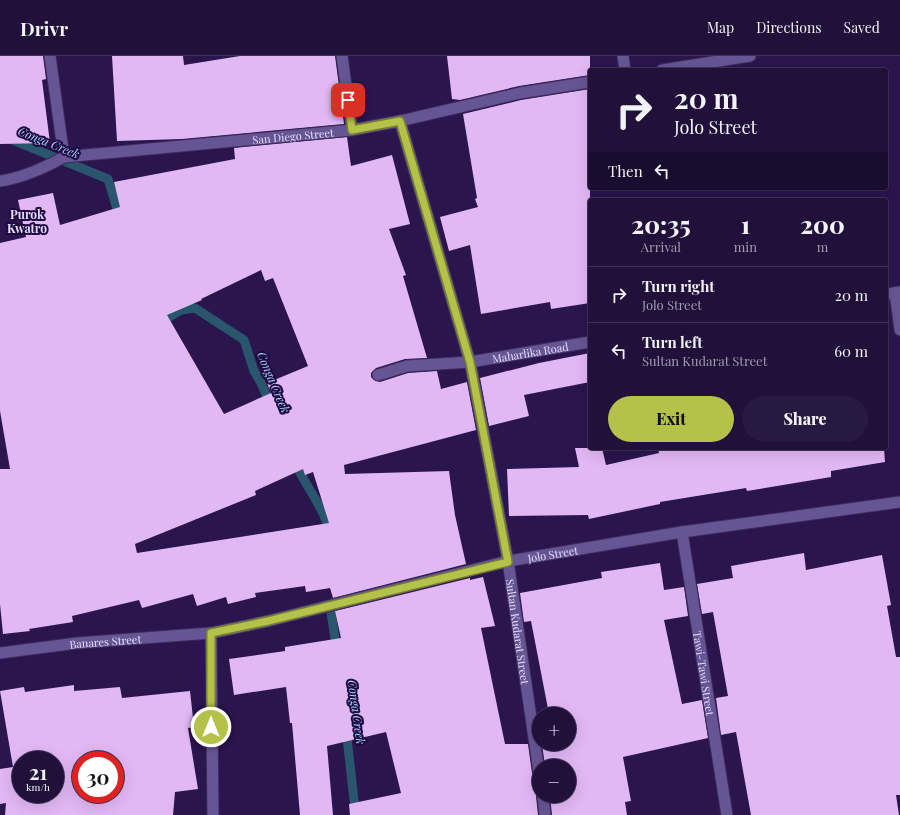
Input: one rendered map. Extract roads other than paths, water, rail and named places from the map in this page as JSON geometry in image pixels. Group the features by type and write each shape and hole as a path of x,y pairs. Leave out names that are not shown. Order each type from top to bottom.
{"street":[{"path":"0,181 12,179 43,168 63,158 50,56"},
{"path":"342,56 352,130"},
{"path":"623,56 625,68"},
{"path":"675,68 750,56"},
{"name":"San Diego Street","path":"63,158 352,130 400,121 520,93 588,82"},
{"name":"Sultan Kudarat Street","path":"400,121 470,362 508,562 537,759"},
{"path":"894,293 900,330"},
{"name":"Maharlika Road","path":"378,375 407,366 470,362 588,342"},
{"name":"Jolo Street","path":"211,633 268,621 508,562 682,532 900,502"},
{"name":"Tawi-Tawi Street","path":"682,532 727,815"},
{"path":"211,633 213,815"},
{"name":"Banares Street","path":"0,653 77,643 211,633"},
{"path":"544,803 545,815"}],"waterway":[{"name":"Conga Creek","path":"0,135 108,179 120,219"},
{"name":"Conga Creek","path":"163,305 168,318 181,310 195,308 244,340 254,371 271,406"},
{"name":"Conga Creek","path":"294,460 319,505 330,534"},
{"name":"Conga Creek","path":"331,613 337,651"},
{"name":"Conga Creek","path":"346,729 354,800 358,815"}],"district":[{"name":"Purok Kwatro","path":"27,221"}]}
